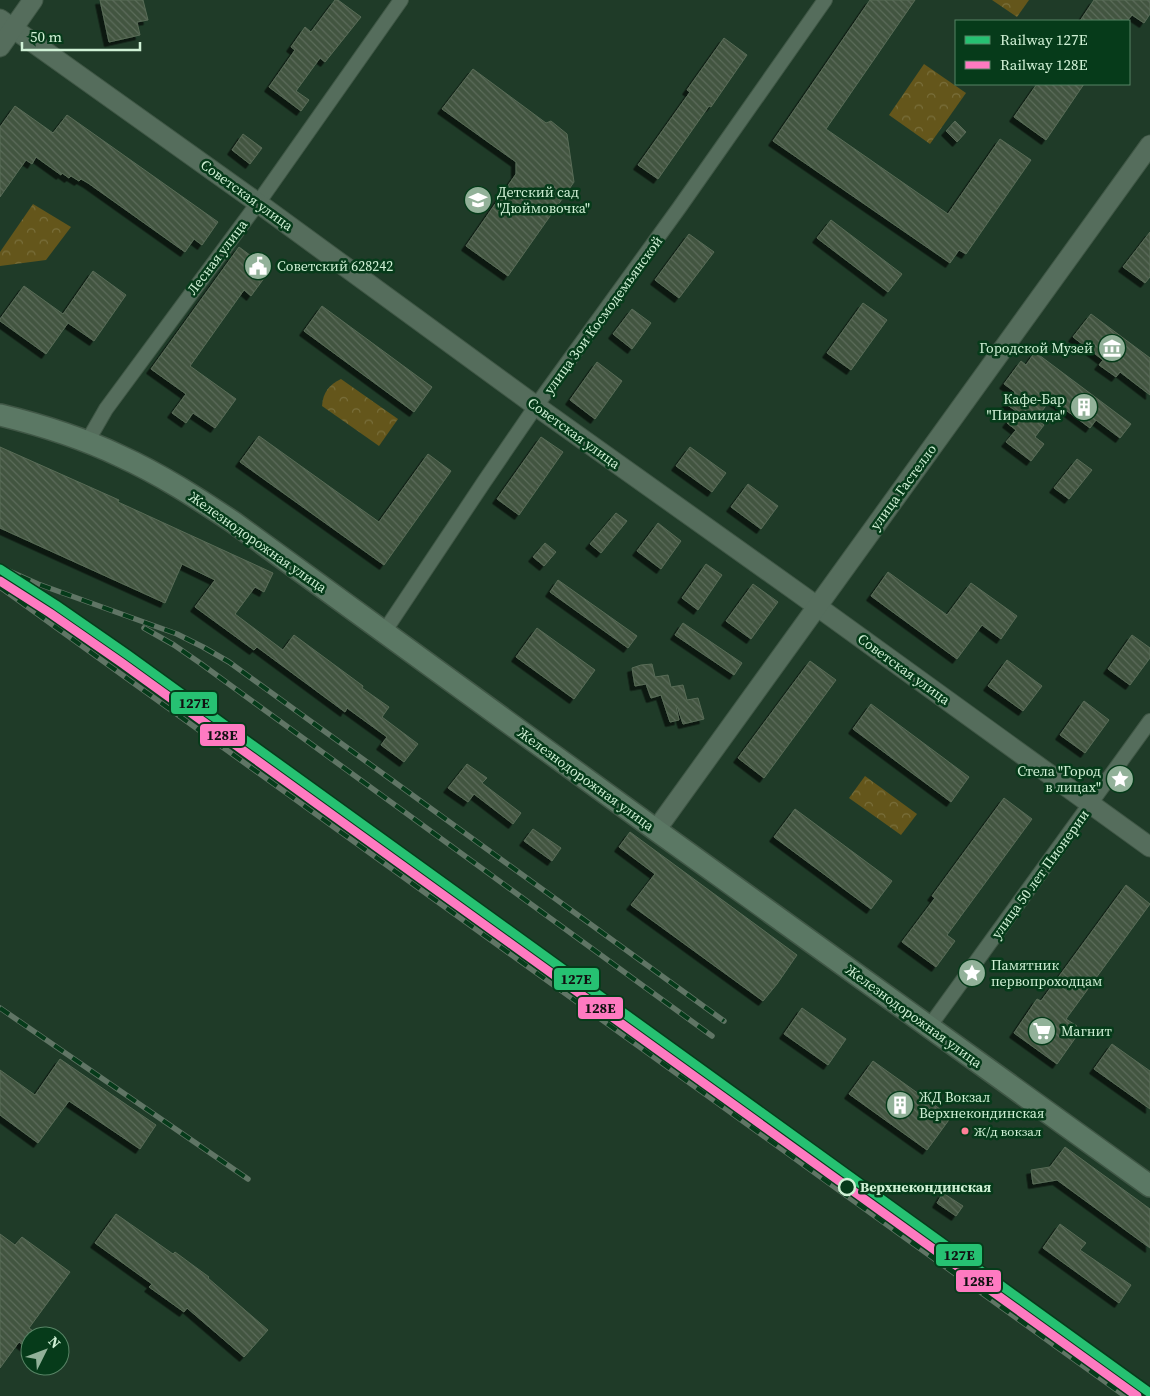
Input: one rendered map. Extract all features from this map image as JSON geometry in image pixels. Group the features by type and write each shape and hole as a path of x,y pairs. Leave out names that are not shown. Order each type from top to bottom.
{"main road":[{"name":"Железнодорожная улица","path":"0,415 53,430 119,455 146,468 233,522 1150,1186"}],"street":[{"path":"0,47 7,23 33,0"},
{"name":"Лесная улица","path":"87,442 106,409 258,203 401,0"},
{"name":"улица Зои Космодемьянской","path":"384,632 536,406 679,208 825,0"},
{"name":"Советская улица","path":"7,23 1150,847"},
{"name":"улица Гастелло","path":"656,830 1150,145"},
{"name":"улица 50 лет Пионерии","path":"929,1027 1150,721"}],"green space":[{"path":"992,0 1029,0 1017,17"},
{"path":"924,64 966,93 930,144 889,115"},
{"path":"33,204 71,227 46,260 0,266 0,252"},
{"path":"341,379 398,419 379,446 322,406 327,390"},
{"path":"865,776 917,814 901,835 849,798"}],"building":[{"path":"100,0 143,0 148,20 137,22 140,35 109,42"},
{"path":"335,0 338,0 361,17 325,62 320,58 296,91 309,100 301,111 269,87 295,50 291,47 305,27 311,32"},
{"path":"870,0 915,0 826,129 948,214 1000,139 1031,160 966,254 959,250 950,263 773,141"},
{"path":"1094,0 1150,0 1150,14 1144,23 1132,15 1128,20 1081,20"},
{"path":"724,38 747,55 658,179 638,165 690,92 687,90"},
{"path":"473,69 546,123 551,121 567,134 574,182 508,276 466,246 516,174 516,162 442,109"},
{"path":"1036,85 1083,85 1046,140 1014,117"},
{"path":"15,106 53,133 67,115 218,222 202,245 194,239 185,252 88,183 81,179 79,181 71,176 69,178 62,173 61,175 36,157 32,164 26,160 0,197 0,127"},
{"path":"955,121 966,132 957,142 946,131"},
{"path":"243,134 262,148 250,164 232,150"},
{"path":"831,220 902,274 888,292 817,238"},
{"path":"1150,232 1150,277 1145,283 1123,267"},
{"path":"689,234 714,252 679,298 655,280"},
{"path":"239,247 270,270 251,296 244,290 190,366 236,399 215,428 193,413 186,423 172,413 186,394 151,369"},
{"path":"93,271 126,295 94,341 68,323 46,354 0,321 24,286 63,314"},
{"path":"863,303 887,320 851,370 827,353"},
{"path":"322,306 432,387 414,412 304,331"},
{"path":"632,309 651,323 632,349 613,334"},
{"name":"Городской Музей","path":"1091,314 1150,358 1150,395 1120,372 1116,377 1099,365 1103,360 1073,337"},
{"name":"Кафе-Бар \"Пирамида\"","path":"1035,352 1131,424 1120,438 1096,420 1090,428 1051,399 1036,419 1044,425 1035,437 1044,444 1031,461 1006,442 1016,430 1007,423 1016,411 1006,404 1015,392 1004,384 1021,361 1026,365"},
{"path":"597,362 622,381 595,419 570,400"},
{"path":"259,436 379,522 428,454 451,471 384,565 240,462"},
{"path":"541,437 563,452 519,515 497,499"},
{"path":"0,447 119,500 118,502 273,573 264,592 255,587 235,614 283,650 294,635 389,707 382,717 418,744 404,762 381,745 387,737 347,708 345,712 257,647 254,650 195,607 215,580 182,564 165,603 0,528"},
{"path":"690,447 726,473 712,492 676,466"},
{"path":"1077,459 1092,470 1069,499 1054,488"},
{"path":"748,484 778,506 761,529 731,507"},
{"path":"616,513 627,521 601,553 590,544"},
{"path":"658,523 681,541 661,569 637,551"},
{"path":"545,543 556,552 544,566 533,557"},
{"path":"706,564 722,575 698,610 682,598"},
{"path":"888,572 947,615 971,583 1017,616 1001,639 982,625 957,659 871,596"},
{"path":"558,580 637,636 628,648 550,592"},
{"path":"753,584 778,602 751,639 726,621"},
{"path":"683,623 742,663 734,675 675,635"},
{"path":"537,628 595,670 574,699 516,657"},
{"path":"1132,635 1150,648 1150,658 1130,685 1108,669"},
{"path":"1007,660 1042,686 1023,711 988,686"},
{"path":"810,661 836,680 764,778 738,758"},
{"path":"652,664 655,677 668,675 671,687 683,685 687,700 698,698 704,719 683,724 676,706 679,720 670,722 661,695 651,698 646,684 635,686 632,668"},
{"path":"1084,701 1109,720 1085,753 1060,735"},
{"path":"871,704 969,777 951,802 853,729"},
{"path":"467,764 487,778 482,783 521,813 513,824 474,794 468,802 448,788"},
{"path":"1004,798 1032,819 947,935 955,941 936,967 902,942 935,898 932,896"},
{"path":"795,809 892,881 871,909 774,837"},
{"path":"533,829 561,848 552,861 524,841"},
{"path":"630,832 797,955 763,1001 631,905 655,874 619,847"},
{"path":"1126,885 1150,904 1066,1019 1077,1026 1072,1034 1076,1037 1057,1064 1014,1033 1037,999 1041,1001"},
{"path":"802,1008 846,1039 828,1065 784,1034"},
{"path":"1112,1044 1150,1071 1150,1109 1094,1069"},
{"path":"60,1059 156,1125 140,1149 69,1101 38,1143 0,1115 0,1070 35,1095"},
{"name":"ЖД Вокзал Верхнекондинская","path":"873,1061 951,1117 927,1150 849,1094"},
{"path":"1065,1147 1150,1209 1150,1248 1057,1180 1033,1184 1031,1170 1050,1167"},
{"path":"943,1193 963,1206 956,1216 937,1203"},
{"path":"116,1214 173,1254 175,1252 209,1277 268,1330 244,1357 187,1308 184,1312 149,1287 152,1284 95,1243"},
{"path":"1060,1224 1086,1243 1080,1250 1131,1285 1119,1303 1043,1248"},
{"path":"0,1234 15,1245 22,1237 70,1272 30,1326 20,1326 20,1343 0,1368"}],"railway":[{"path":"0,567 38,584 177,634 229,662 724,1021"},
{"path":"0,587 1125,1396"},
{"path":"144,628 200,663 712,1036"},
{"path":"0,1008 248,1179"}],"rail line":[{"name":"127Е","path":"0,569 128,655 1150,1393"},
{"name":"128Е","path":"0,581 122,663 1137,1396"}],"place":[{"name":"Детский сад \"Дюймовочка\"","path":"478,200"},
{"name":"Советский 628242","path":"258,266"},
{"name":"Городской Музей","path":"1112,348"},
{"name":"Кафе-Бар \"Пирамида\"","path":"1084,407"},
{"name":"Стела \"Город в лицах\"","path":"1120,779"},
{"name":"Памятник первопроходцам","path":"972,973"},
{"name":"Магнит","path":"1042,1031"},
{"name":"ЖД Вокзал Верхнекондинская","path":"900,1105"},
{"name":"Ж/д вокзал","path":"965,1131"},
{"name":"Верхнекондинская","path":"847,1187"}]}
